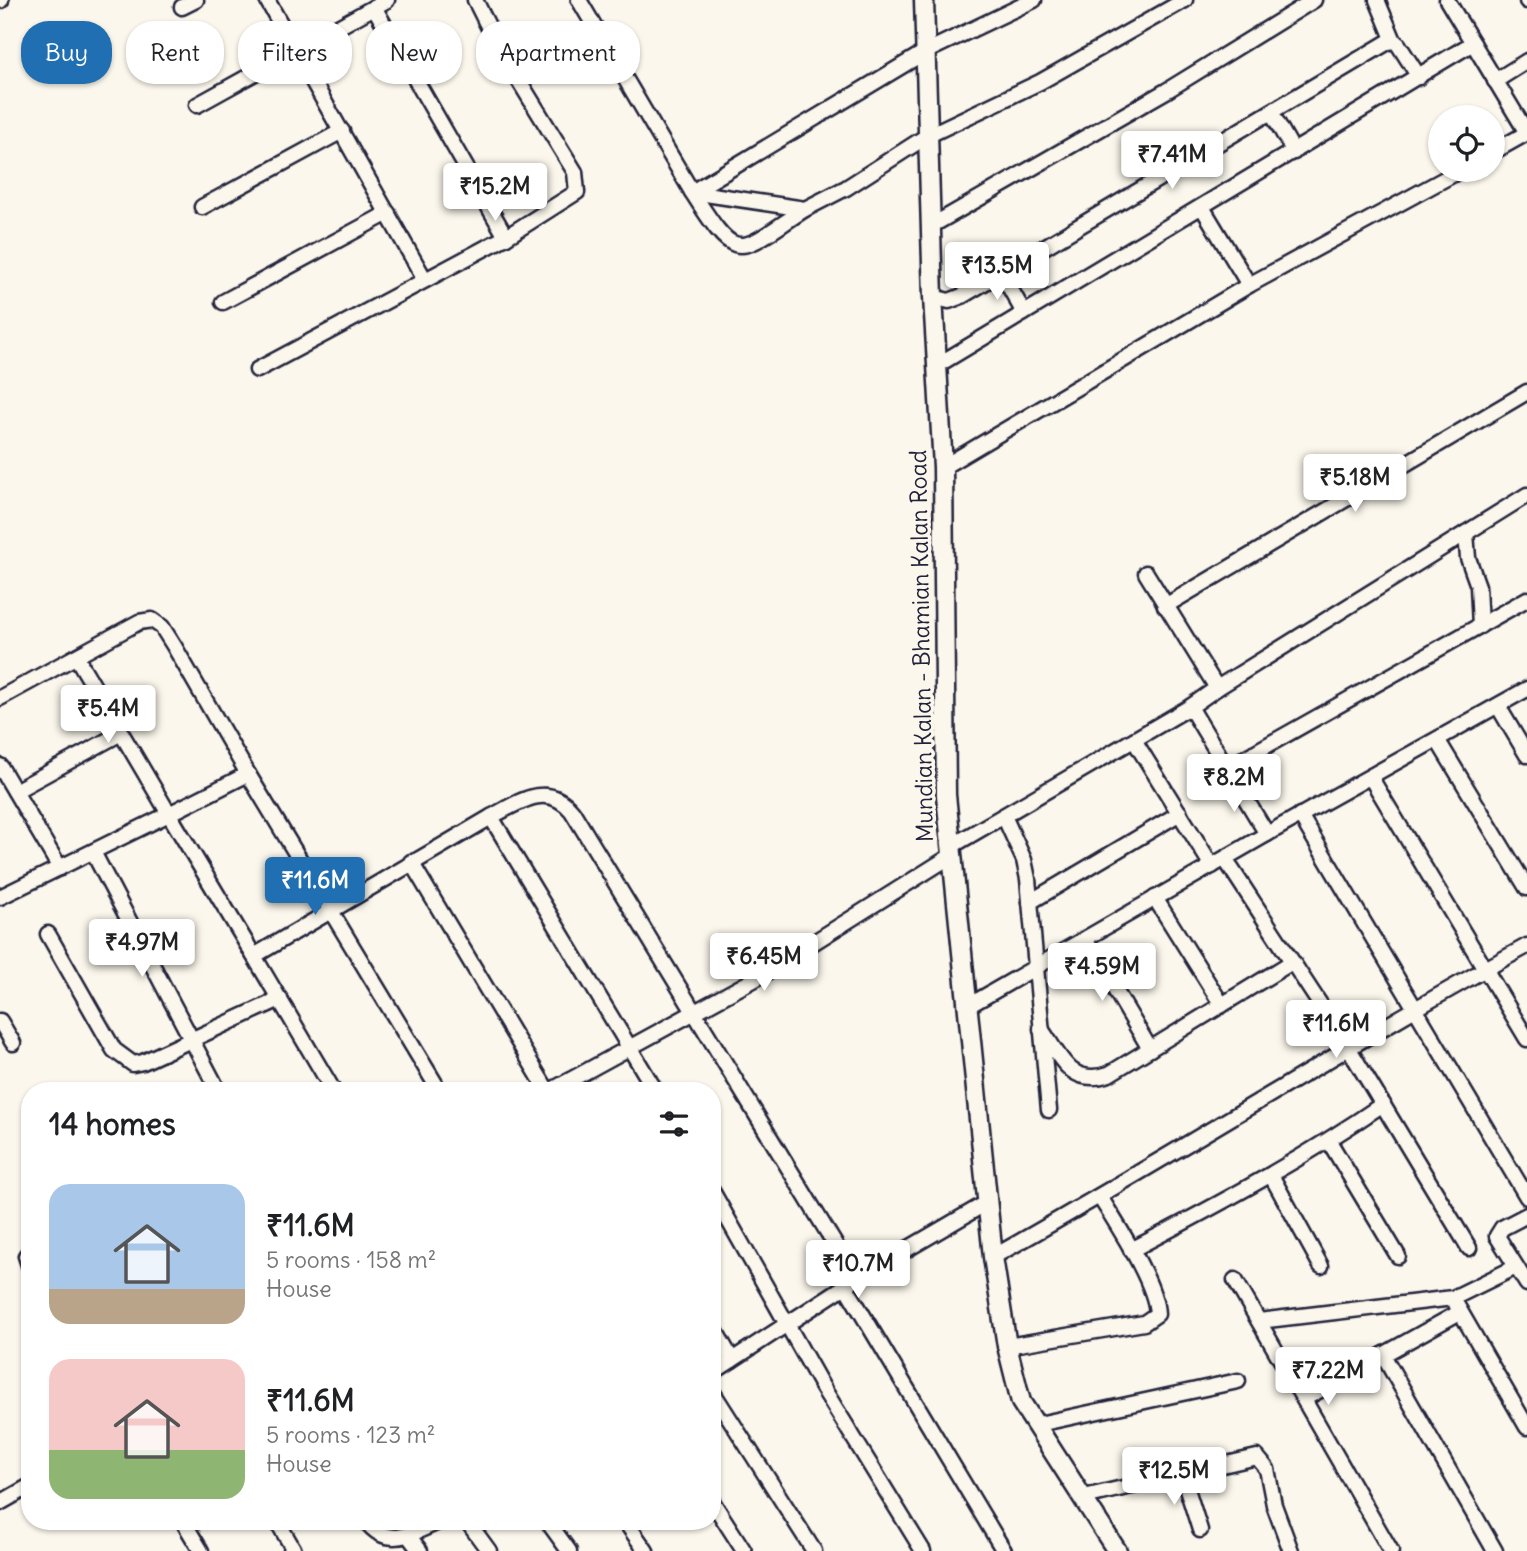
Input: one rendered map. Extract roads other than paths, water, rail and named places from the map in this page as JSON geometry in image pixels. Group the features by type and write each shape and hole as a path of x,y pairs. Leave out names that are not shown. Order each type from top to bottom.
{"street":[{"path":"182,7 196,0"},
{"path":"267,0 279,21"},
{"path":"257,370 506,237 568,200 576,192 578,183 499,48 475,0"},
{"path":"579,0 719,235 729,244 740,246 754,242 805,209 846,188 927,136 1040,82 1185,0"},
{"name":"Mundian Kalan - Bhamian Kalan Road","path":"924,0 933,297 943,467 943,679 951,852 970,1005 993,1258 1007,1346 1021,1402 1117,1551"},
{"path":"692,192 925,52 1034,0"},
{"path":"931,226 1154,98 1314,0"},
{"path":"1377,0 1394,41 1419,77"},
{"path":"1447,0 1527,133 1505,145"},
{"path":"351,21 381,4 506,237"},
{"path":"933,297 949,301 1394,41"},
{"path":"936,366 1473,43"},
{"path":"1495,81 1527,61"},
{"path":"197,105 238,83"},
{"path":"315,84 425,280"},
{"path":"1271,112 1294,152"},
{"path":"202,207 342,131"},
{"path":"943,467 1249,285 1439,182"},
{"path":"692,192 805,209"},
{"path":"1202,207 1249,285"},
{"path":"223,302 387,213"},
{"path":"1001,272 1024,313"},
{"path":"1165,606 1527,392"},
{"path":"569,1082 693,1014 1004,816 1191,707 1217,688 1527,495"},
{"path":"1466,533 1468,558 1478,586 1480,626"},
{"path":"1146,573 1217,688"},
{"path":"1227,768 1527,598"},
{"path":"0,698 139,622 152,620 162,627 434,1082"},
{"path":"77,658 328,1082"},
{"path":"970,1005 1300,815 1438,741 1527,689"},
{"path":"1498,706 1527,755"},
{"path":"1191,707 1267,834"},
{"path":"15,792 121,733"},
{"path":"1134,740 1180,813 1292,962 1348,1046 1469,1248"},
{"path":"1438,741 1527,888"},
{"path":"0,766 60,868"},
{"path":"0,898 248,774"},
{"path":"1371,778 1527,1039"},
{"path":"254,956 411,862 522,800 543,795 562,799 693,1014 1004,1551"},
{"path":"1030,902 1180,813"},
{"path":"1300,815 1527,1197"},
{"path":"1004,816 1024,860 1049,1110"},
{"path":"491,817 650,1082"},
{"path":"93,852 214,1082"},
{"path":"411,862 552,1082"},
{"path":"1155,898 1222,1005"},
{"path":"48,934 114,1050 122,1059 133,1064 143,1062 280,999"},
{"path":"1085,939 1150,1049"},
{"path":"993,1258 1100,1197 1348,1046 1527,946"},
{"path":"1041,1029 1079,1077 1093,1079 1110,1074 1292,962"},
{"path":"0,1021 13,1043"},
{"path":"1131,1250 1271,1175 1329,1141 1383,1104"},
{"path":"1329,1141 1398,1256"},
{"path":"1271,1175 1321,1266"},
{"path":"1007,1346 1152,1321 1157,1314 1157,1303 1131,1250 1100,1197"},
{"path":"721,1367 851,1283 988,1202"},
{"path":"721,1207 923,1551"},
{"path":"1527,1215 1502,1228 1497,1236 1527,1284"},
{"path":"1259,1321 1452,1298 1516,1267"},
{"path":"1235,1280 1391,1551"},
{"path":"1452,1298 1527,1427"},
{"path":"1304,1399 1460,1311"},
{"path":"721,1341 732,1360"},
{"path":"1383,1355 1496,1551"},
{"path":"1034,1426 1238,1381"},
{"path":"721,1405 814,1551"},
{"path":"1084,1497 1249,1457 1264,1461 1274,1505 1291,1551"},
{"path":"1182,1473 1200,1530"},
{"path":"0,1503 21,1491"},
{"path":"721,1516 744,1551"},
{"path":"188,1530 201,1551"},
{"path":"282,1530 293,1551"},
{"path":"372,1530 385,1538 398,1538 419,1530"},
{"path":"474,1530 489,1551"},
{"path":"554,1530 569,1551"},
{"path":"631,1530 646,1551"},
{"path":"408,1535 420,1551"}]}
